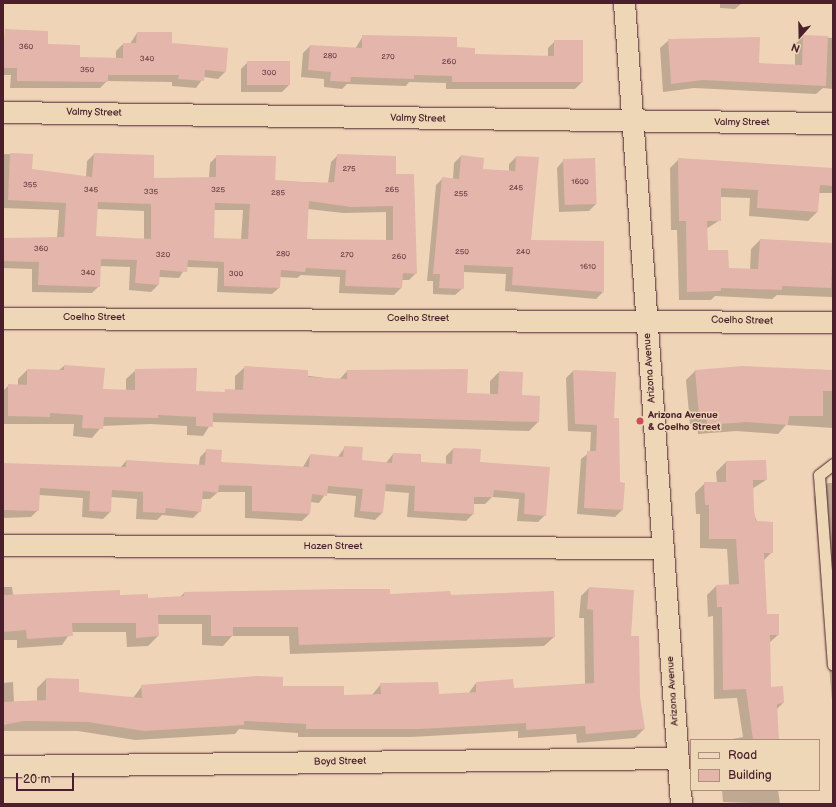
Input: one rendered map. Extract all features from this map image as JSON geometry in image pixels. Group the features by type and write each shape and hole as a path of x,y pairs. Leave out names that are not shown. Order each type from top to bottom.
{"street":[{"name":"Arizona Avenue","path":"624,3 681,804"},
{"name":"Valmy Street","path":"3,112 633,122 833,123"},
{"name":"Coelho Street","path":"3,318 833,322"},
{"name":"Hazen Street","path":"3,545 662,548"},
{"name":"Boyd Street","path":"3,766 678,758"}],"lane":[{"path":"833,464 819,475 833,664"}],"building":[{"path":"5,29 48,31 48,44 80,45 80,57 123,58 123,43 136,43 137,32 172,32 172,43 228,48 226,72 205,70 204,81 178,79 179,75 108,75 108,82 17,81 17,68 3,68"},
{"path":"362,35 457,37 457,47 475,48 475,54 554,56 554,40 583,40 583,82 452,82 452,76 414,75 414,79 351,77 350,82 330,81 331,72 308,70 310,45 362,48"},
{"path":"803,35 828,36 826,86 703,80 671,84 668,39 760,37 759,63 802,65"},
{"path":"247,61 290,61 290,85 247,85"},
{"path":"10,153 33,154 32,169 92,177 94,153 154,155 154,178 216,177 216,155 276,156 275,180 319,183 334,182 337,154 396,156 396,174 414,174 417,274 403,273 402,288 345,286 346,270 306,268 305,272 281,270 280,288 224,286 224,262 188,260 187,272 160,270 159,285 135,283 137,260 101,259 100,287 38,285 39,262 3,261 3,238 64,237 66,203 8,200","holes":["309,201 351,207 393,206 393,240 307,239","98,202 151,204 151,239 96,236","215,203 250,204 248,239 214,238"]},
{"path":"461,155 484,158 483,169 515,171 516,156 539,157 531,240 604,241 604,292 512,285 513,267 464,265 464,289 439,288 440,274 433,274 442,177 459,179"},
{"path":"595,158 597,204 565,205 563,159"},
{"path":"678,158 833,168 833,186 820,185 818,212 757,208 758,190 721,188 721,221 707,221 708,250 728,250 729,268 758,269 760,239 833,243 831,288 782,286 782,290 721,288 721,291 687,292 686,221 679,221"},
{"path":"64,365 105,368 103,389 135,390 135,369 197,368 196,391 225,392 225,389 243,390 244,366 308,370 308,377 347,379 347,370 468,369 467,393 498,394 499,371 523,372 522,395 540,396 539,422 213,413 213,427 196,426 196,417 158,415 158,418 104,417 103,429 82,428 83,415 50,413 50,417 8,416 8,384 27,385 27,369 64,370"},
{"path":"742,366 833,370 833,391 823,391 823,416 789,416 788,425 746,422 707,425 706,414 699,415 695,370"},
{"path":"573,370 616,372 614,418 619,418 620,482 625,483 623,510 584,508 587,451 596,451 597,425 575,424"},
{"path":"344,446 363,447 362,460 392,463 393,453 421,454 421,462 452,464 453,448 481,449 480,462 550,467 546,516 524,514 525,493 494,490 493,497 474,497 474,514 414,511 415,486 386,484 383,513 360,511 363,489 328,486 327,496 312,494 310,514 252,511 252,486 219,485 218,493 203,491 201,512 166,508 165,513 143,512 143,492 112,490 111,512 89,511 90,491 40,488 39,511 3,510 3,463 126,467 126,460 205,465 206,449 222,450 221,462 309,467 310,454 343,457"},
{"path":"766,460 767,480 753,480 754,511 756,521 773,522 773,553 764,553 767,614 779,614 779,635 770,635 771,687 783,686 784,703 777,704 779,739 753,739 746,689 723,690 722,607 717,607 716,585 739,584 736,539 709,539 709,505 705,505 704,482 726,482 726,461"},
{"path":"589,587 634,590 631,636 639,636 640,697 645,729 586,734 585,726 526,730 526,723 420,729 306,729 306,724 244,721 244,725 144,731 88,722 24,721 3,725 3,702 46,700 46,678 79,679 79,692 142,698 141,685 257,676 283,677 283,686 344,686 344,695 381,694 380,683 438,682 439,694 476,692 476,682 513,679 514,688 594,683 593,610 587,609"},
{"path":"390,589 390,594 450,591 451,595 554,591 555,637 299,645 298,627 233,627 233,636 211,636 211,615 158,615 159,636 136,638 136,623 72,623 73,636 27,639 26,630 3,632 3,595 120,590 120,595 148,594 148,598 184,596 184,592"}],"place":[{"name":"Arizona Avenue & Coelho Street","path":"640,421"}]}
